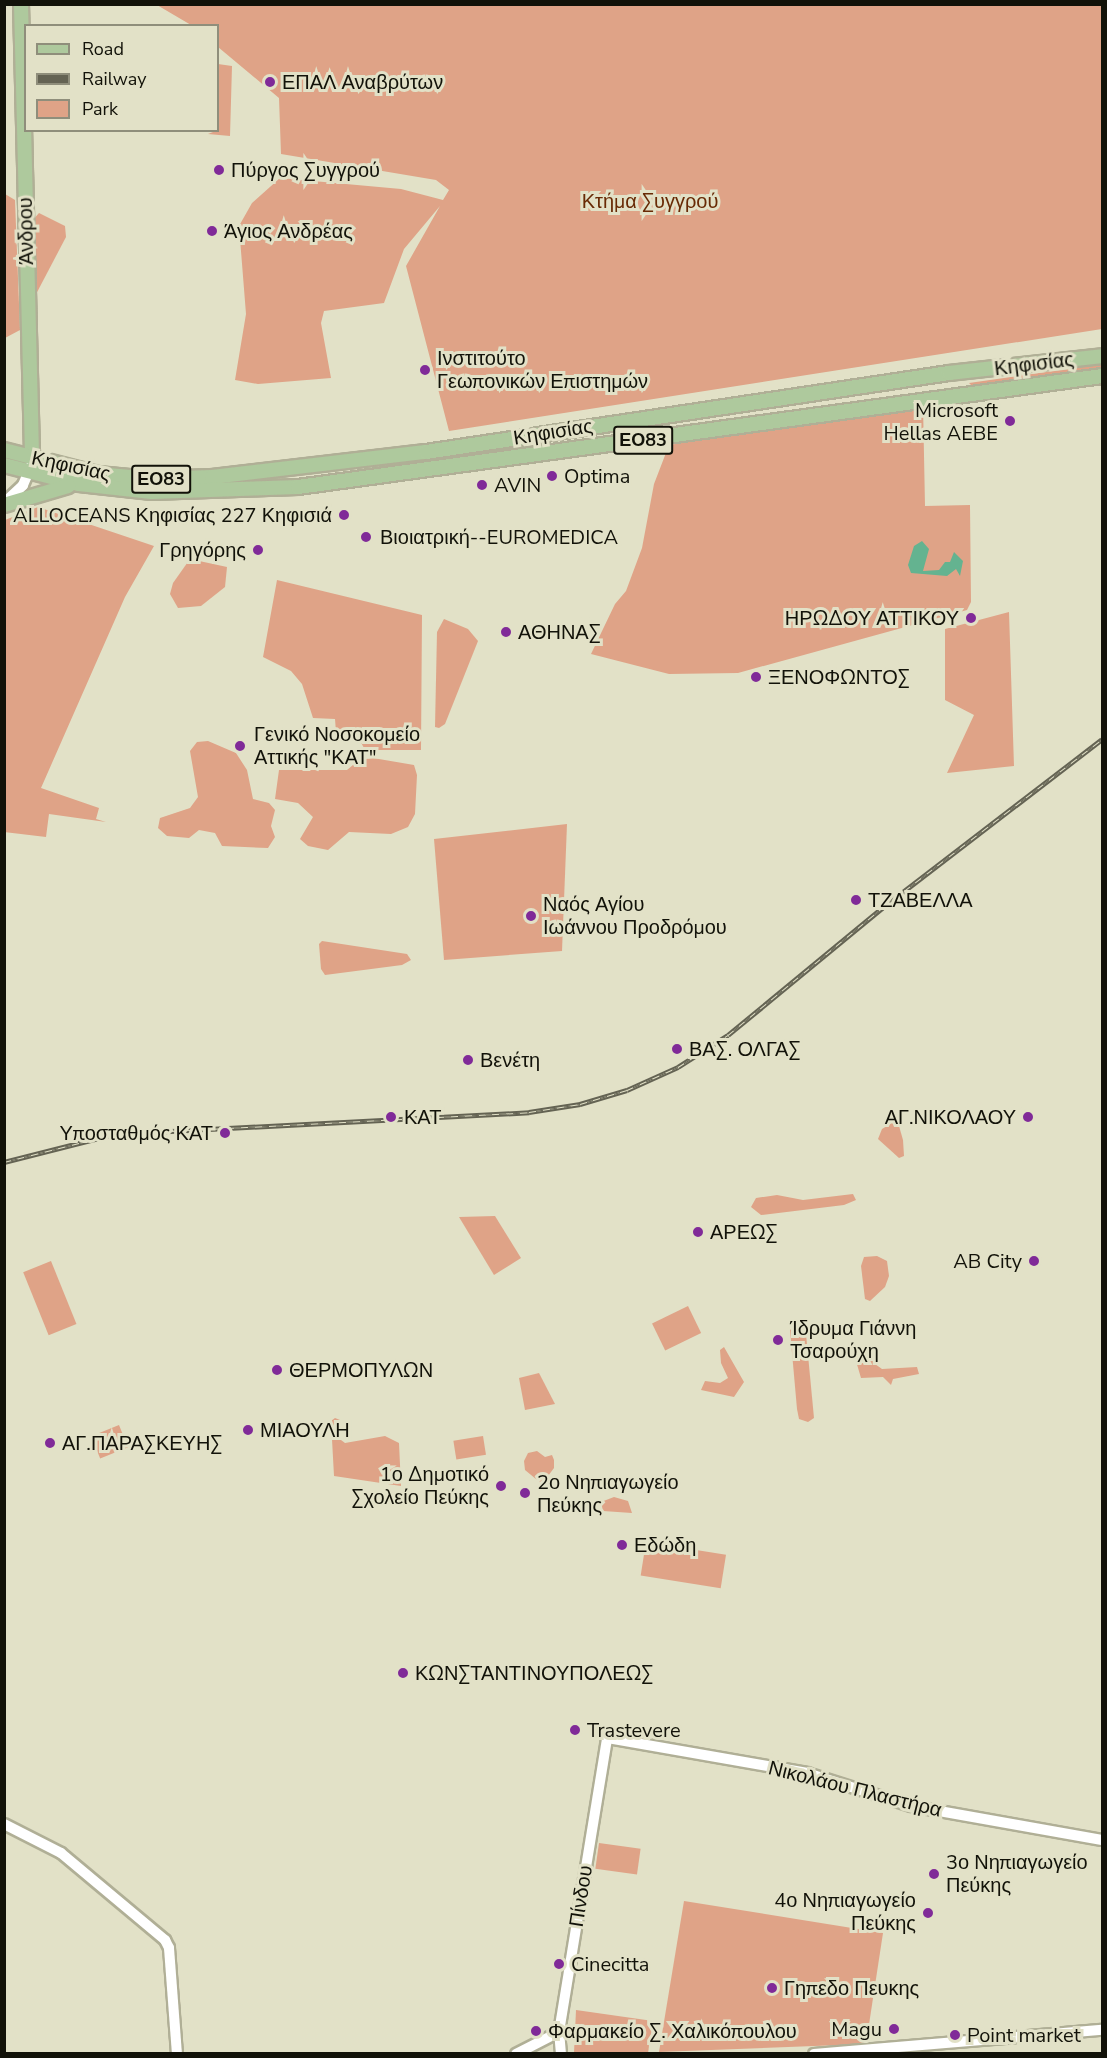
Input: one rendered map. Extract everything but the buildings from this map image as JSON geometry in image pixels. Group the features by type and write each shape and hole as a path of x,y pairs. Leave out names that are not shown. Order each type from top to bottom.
{"main road":[{"name":"Άνδρου","path":"21,4 24,128"},
{"name":"Άνδρου","path":"24,132 32,458"},
{"name":"Κηφισίας","path":"4,450 98,474 151,479 229,475 426,452 937,375 1102,356"},
{"name":"Κηφισίας","path":"4,465 79,484 152,492 298,487 1102,376"},
{"path":"4,504 42,491 79,484"}],"street":[{"path":"4,504 30,473 32,458"},
{"name":"Νικολάου Πλαστήρα","path":"607,1738 807,1773 911,1806 1102,1840"},
{"name":"Πίνδου","path":"561,2054 559,2032 607,1738"},
{"path":"4,1824 61,1853 165,1940 169,1948 177,2054"},
{"path":"814,2054 1102,2030"},
{"path":"516,2054 559,2032"}],"green space":[{"name":"Κτήμα Συγγρού","path":"157,5 1102,5 1102,329 449,431 406,266 440,206 404,249 384,303 324,311 321,323 331,378 258,384 235,380 246,314 239,226 252,203 280,178 401,189 443,200 449,190 436,180 281,154 279,98 219,48 219,24 189,24"},
{"path":"219,64 232,66 230,136 208,134 219,132"},
{"path":"5,194 15,200 20,330 5,338"},
{"path":"39,213 65,226 66,237 34,298 32,221"},
{"path":"1102,364 1102,369 974,388 969,383"},
{"path":"923,404 925,506 970,505 971,602 967,610 738,673 669,674 591,654 615,604 626,591 642,548 654,484 669,445"},
{"path":"38,507 154,546 125,597 41,788 99,808 96,819 106,822 49,814 46,837 4,832 5,520"},
{"path":"190,559 227,567 225,587 201,606 178,608 170,594 173,583"},
{"path":"277,580 422,615 421,750 365,750 356,733 336,732 335,719 313,718 302,684 291,671 263,657"},
{"path":"1009,612 1014,766 947,773 974,715 945,700 945,629"},
{"path":"444,619 468,629 478,641 445,724 439,728 435,727 437,632"},
{"path":"208,741 236,753 247,770 253,799 269,803 275,810 271,826 275,837 268,848 222,846 215,833 199,830 189,838 167,836 158,828 160,818 190,808 198,797 190,751 197,742"},
{"path":"373,758 414,765 417,775 415,814 408,827 391,834 349,832 328,850 308,846 300,839 313,817 298,803 275,799 279,770 347,770 359,760"},
{"path":"567,824 562,951 444,960 434,839"},
{"path":"322,941 407,954 411,960 402,965 325,975 321,969 319,944"},
{"path":"892,1123 899,1126 903,1140 904,1156 899,1158 878,1139 882,1129"},
{"path":"853,1194 856,1200 844,1205 761,1215 751,1207 756,1198 777,1195 803,1200"},
{"path":"495,1216 521,1258 494,1275 459,1217"},
{"path":"877,1256 887,1261 889,1276 885,1287 870,1301 865,1299 861,1266 864,1257"},
{"path":"51,1261 76,1324 49,1335 23,1272"},
{"path":"688,1306 701,1333 665,1350 652,1324"},
{"path":"795,1326 801,1326 806,1334 814,1418 808,1422 799,1419 797,1409 790,1330"},
{"path":"724,1347 744,1382 734,1397 701,1390 705,1381 720,1383 728,1378 721,1363 720,1350"},
{"path":"868,1351 873,1353 875,1364 882,1369 917,1367 919,1374 893,1379 891,1385 883,1377 861,1378 856,1361 859,1354"},
{"path":"539,1373 555,1404 525,1410 519,1378"},
{"path":"335,1418 340,1420 341,1440 345,1443 385,1436 399,1443 401,1486 334,1476 331,1421"},
{"path":"119,1425 128,1447 100,1458 91,1436"},
{"path":"483,1436 486,1455 456,1459 453,1441"},
{"path":"537,1451 545,1457 552,1455 554,1460 554,1468 542,1484 525,1470 524,1461 528,1453"},
{"path":"614,1497 628,1501 632,1513 603,1511 601,1502"},
{"path":"646,1542 726,1555 721,1588 641,1576"},
{"path":"599,1843 641,1849 637,1875 595,1869"},
{"name":"Γηπεδο Πευκης","path":"684,1901 883,1933 866,2044 659,2052"},
{"path":"576,2010 653,2021 648,2053 574,2053"}],"shaded area":[{"path":"922,541 929,549 923,571 939,570 945,562 950,562 954,552 963,561 960,576 956,569 947,576 911,573 908,565 914,546"}],"railway":[{"path":"4,1162 115,1134 529,1112 580,1104 627,1090 678,1067 728,1035 882,908 1102,739"}],"place":[{"name":"ΕΠΑΛ Αναβρύτων","path":"270,82"},
{"name":"Πύργος Συγγρού","path":"219,170"},
{"name":"Άγιος Ανδρέας","path":"212,231"},
{"name":"Ινστιτούτο Γεωπονικών Επιστημών","path":"425,370"},
{"name":"Microsoft Hellas AEBE","path":"1010,421"},
{"name":"Optima","path":"552,476"},
{"name":"AVIN","path":"482,485"},
{"name":"ALLOCEANS Κηφισίας 227 Κηφισιά","path":"344,515"},
{"name":"Βιοιατρική--EUROMEDICA","path":"366,537"},
{"name":"Γρηγόρης","path":"258,550"},
{"name":"ΗΡΩΔΟΥ ΑΤΤΙΚΟΥ","path":"971,618"},
{"name":"ΑΘΗΝΑΣ","path":"506,632"},
{"name":"ΞΕΝΟΦΩΝΤΟΣ","path":"756,677"},
{"name":"Γενικό Νοσοκομείο Αττικής \"ΚΑΤ\"","path":"240,746"},
{"name":"ΤΖΑΒΕΛΛΑ","path":"856,900"},
{"name":"Ναός Αγίου Ιωάννου Προδρόμου","path":"531,916"},
{"name":"ΒΑΣ. ΟΛΓΑΣ","path":"677,1049"},
{"name":"Βενέτη","path":"468,1060"},
{"name":"ΚΑΤ","path":"391,1117"},
{"name":"ΑΓ.ΝΙΚΟΛΑΟΥ","path":"1028,1117"},
{"name":"Υποσταθμός ΚΑΤ","path":"225,1133"},
{"name":"ΑΡΕΩΣ","path":"698,1232"},
{"name":"AB City","path":"1034,1261"},
{"name":"Ίδρυμα Γιάννη Τσαρούχη","path":"778,1340"},
{"name":"ΘΕΡΜΟΠΥΛΩΝ","path":"277,1370"},
{"name":"ΜΙΑΟΥΛΗ","path":"248,1430"},
{"name":"ΑΓ.ΠΑΡΑΣΚΕΥΗΣ","path":"50,1443"},
{"name":"1ο Δημοτικό Σχολείο Πεύκης","path":"501,1486"},
{"name":"2ο Νηπιαγωγείο Πεύκης","path":"525,1493"},
{"name":"Εδώδη","path":"622,1545"},
{"name":"ΚΩΝΣΤΑΝΤΙΝΟΥΠΟΛΕΩΣ","path":"403,1673"},
{"name":"Trastevere","path":"575,1730"},
{"name":"3ο Νηπιαγωγείο Πεύκης","path":"934,1874"},
{"name":"4ο Νηπιαγωγείο Πεύκης","path":"928,1913"},
{"name":"Cinecitta","path":"559,1964"},
{"name":"Γηπεδο Πευκης","path":"772,1988"},
{"name":"Magu","path":"894,2029"},
{"name":"Φαρμακείο Σ. Χαλικόπουλου","path":"536,2031"},
{"name":"Point market","path":"955,2035"}]}
